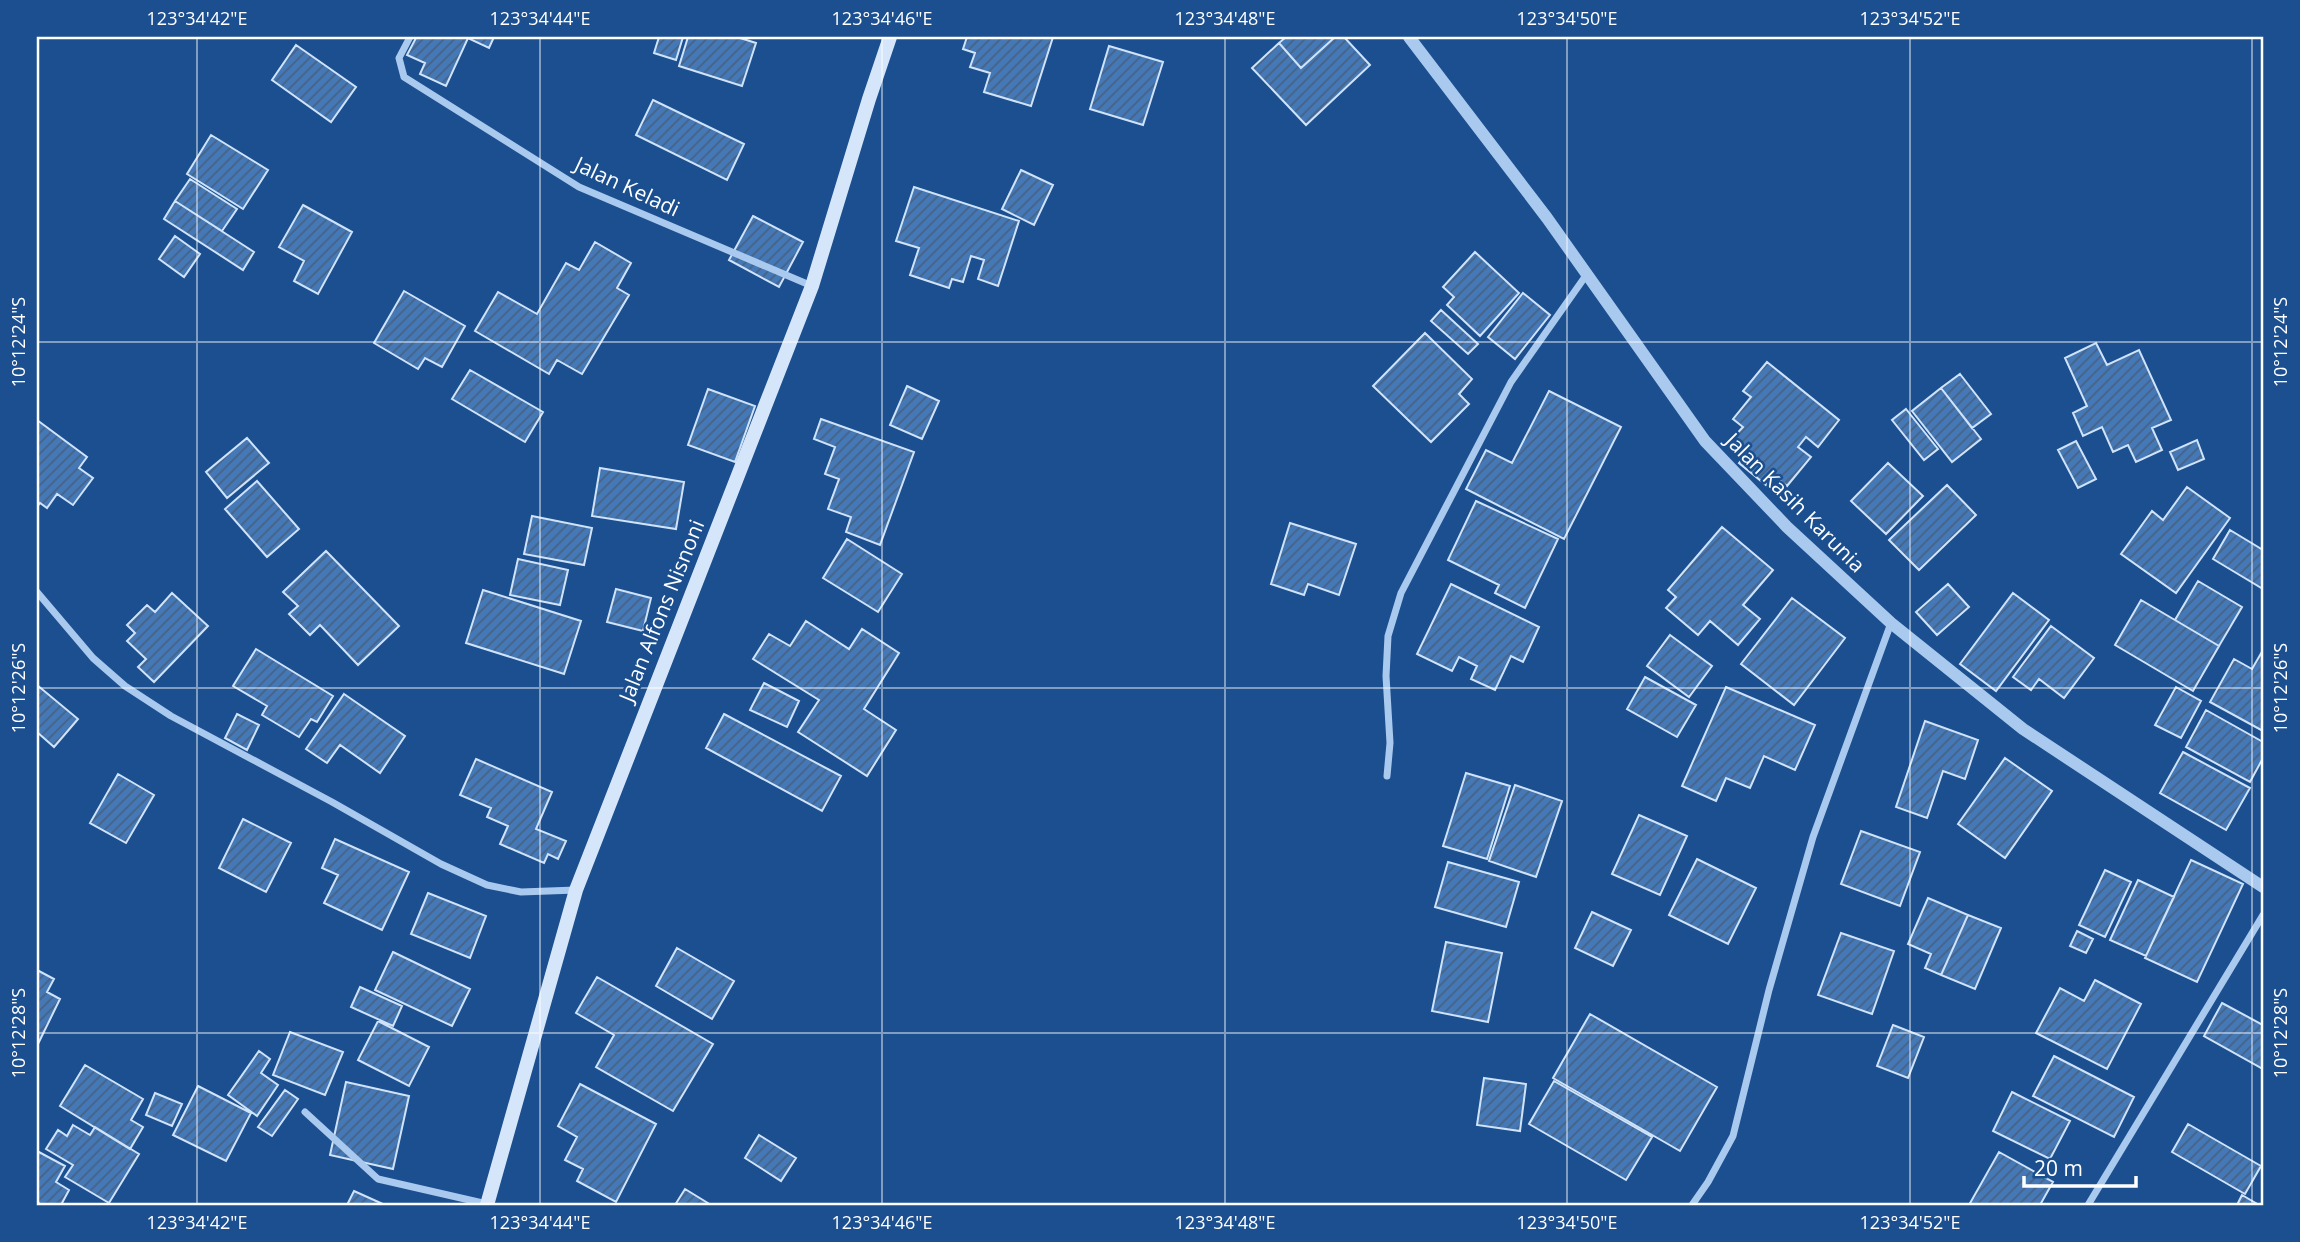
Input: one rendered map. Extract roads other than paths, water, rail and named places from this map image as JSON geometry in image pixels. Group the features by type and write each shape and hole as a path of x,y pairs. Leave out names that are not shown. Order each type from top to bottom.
{"main road":[{"name":"Jalan Alfons Nisnoni","path":"487,1205 576,890 812,286 890,37"}],"street":[{"name":"Jalan Keladi","path":"410,37 399,58 404,77 579,187 812,286"},
{"name":"Jalan Kasih Karunia","path":"1409,37 1547,218 1705,441 1787,527 1891,623 2023,729 2263,887"},
{"path":"1387,776 1390,743 1386,676 1388,636 1401,593 1511,382 1587,274"},
{"path":"37,592 93,658 125,686 171,716 441,864 488,885 521,892 576,890"},
{"path":"1692,1205 1733,1136 1769,990 1813,837 1891,623"},
{"path":"2088,1205 2263,915"},
{"path":"305,1112 378,1178 487,1205"}]}
